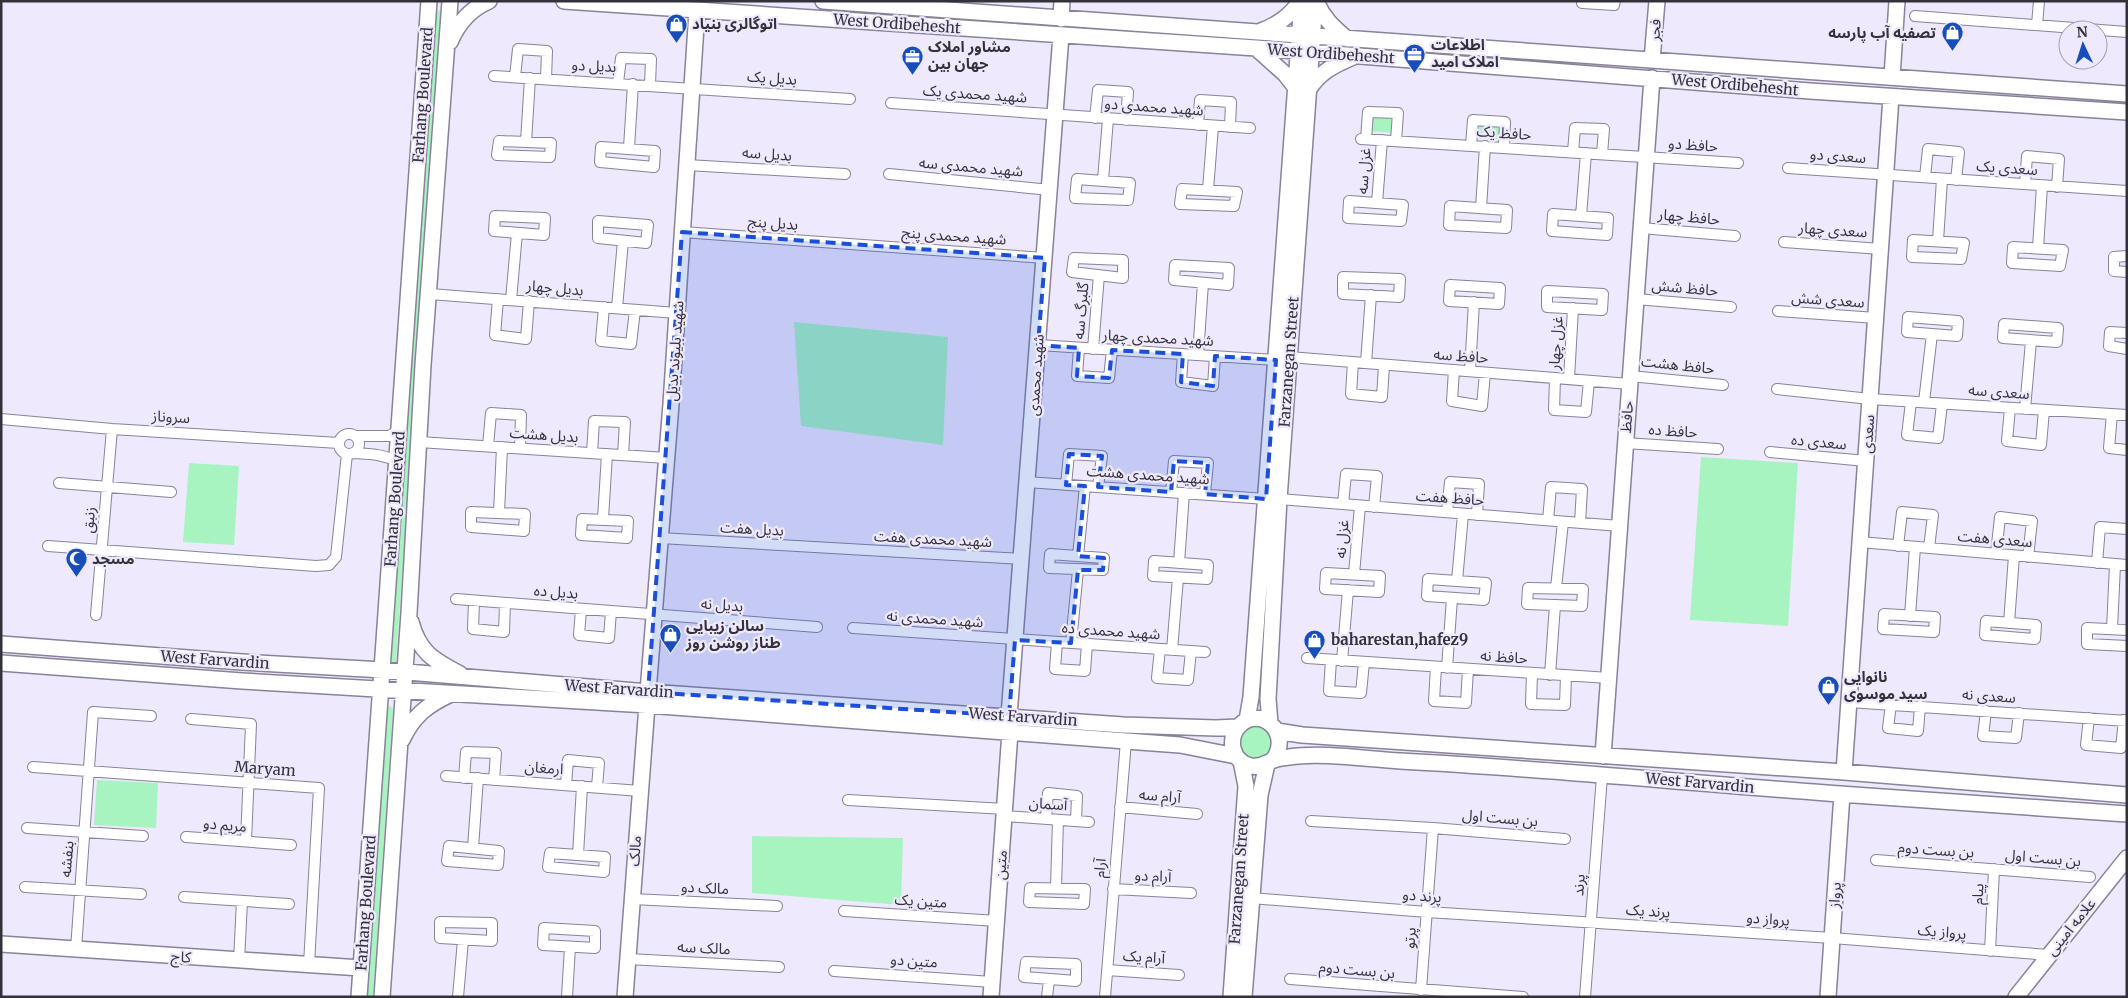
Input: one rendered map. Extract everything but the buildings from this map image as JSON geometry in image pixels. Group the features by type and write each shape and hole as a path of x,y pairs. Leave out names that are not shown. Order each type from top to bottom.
{"main road":[{"name":"Farhang Boulevard","path":"360,997 430,1"},
{"name":"Farhang Boulevard","path":"382,997 450,1"},
{"path":"448,48 455,30 466,15 489,1"},
{"name":"West Ordibehesht","path":"564,1 1256,48 1892,97 2127,112"},
{"name":"West Ordibehesht","path":"823,1 2127,94"},
{"path":"1061,19 1062,1"},
{"path":"1259,32 1286,18 1301,1"},
{"name":"Farzanegan Street","path":"1301,1 1306,35"},
{"path":"1315,1 1322,15 1331,26 1347,38"},
{"name":"Farzanegan Street","path":"1243,724 1251,707 1272,499 1306,35 1315,1"},
{"name":"فجر","path":"1652,60 1657,1"},
{"path":"1892,77 1897,1"},
{"path":"880,6 880,23"},
{"name":"شهید بلیوند بدیل","path":"648,699 667,458 697,11"},
{"name":"شهید محمدی","path":"1009,716 1061,35"},
{"path":"1256,48 1302,89 1333,65 1355,56"},
{"name":"حافظ","path":"1603,756 1652,78"},
{"name":"سعدی","path":"1844,772 1892,97"},
{"name":"Farzanegan Street","path":"1272,499 1268,699 1274,727"},
{"path":"409,613 416,640 426,652 441,664 465,677"},
{"name":"West Farvardin","path":"1,644 465,677 648,699 1010,732 1180,745 1238,759"},
{"path":"242,662 242,681"},
{"name":"West Farvardin","path":"1,663 453,694 648,699 1216,728 1243,724"},
{"path":"399,746 409,725 421,712 436,701 453,694"},
{"name":"مالک","path":"625,997 648,699"},
{"path":"1255,719 1274,727 1280,746 1270,762 1254,767 1238,759 1232,741 1243,724 1255,719"},
{"name":"West Farvardin","path":"1274,727 1302,735 1844,772 2127,795"},
{"name":"متین","path":"992,989 1010,732"},
{"name":"West Farvardin","path":"1270,762 1300,756 1424,762 2127,814"},
{"name":"Farzanegan Street","path":"1231,997 1246,786 1238,759"},
{"name":"Farzanegan Street","path":"1244,997 1260,795 1270,762"},
{"name":"پرواز","path":"1828,997 1842,794"},
{"name":"علامه امینی","path":"2016,997 2127,858"},
{"name":"کاج","path":"1,944 361,968"}],"street":[{"path":"1582,1 1582,3 1614,5 1615,1"},
{"path":"2037,25 2038,1"},
{"path":"1915,16 2127,32"},
{"path":"515,77 518,50 547,52 546,79"},
{"path":"618,83 621,58 651,59 650,85"},
{"name":"بدیل دو","path":"494,76 692,87"},
{"path":"526,142 530,78"},
{"path":"629,148 633,84"},
{"name":"بدیل یک","path":"692,87 850,99"},
{"path":"1095,118 1098,90 1128,92 1126,120"},
{"path":"1198,125 1200,100 1231,102 1230,127"},
{"name":"شهید محمدی یک","path":"891,103 1056,115"},
{"name":"حافظ یک","path":"1396,141 1398,113 1368,112 1364,139 1602,154 1646,156"},
{"name":"شهید محمدی دو","path":"1056,115 1250,128"},
{"path":"1103,180 1108,119"},
{"path":"1472,146 1473,120 1505,122 1504,148"},
{"path":"1208,190 1213,126"},
{"path":"1573,152 1575,128 1604,130 1602,154"},
{"path":"499,140 526,142 551,143 550,157 497,155 499,140"},
{"name":"غزل سه","path":"1377,203 1382,140"},
{"path":"1481,208 1485,146"},
{"path":"601,148 629,148 655,151 654,167 600,162 601,148"},
{"path":"1925,177 1928,149 1959,152 1956,180"},
{"path":"1581,216 1586,153"},
{"name":"حافظ دو","path":"1646,156 1738,164"},
{"path":"2025,184 2027,156 2059,159 2056,186"},
{"name":"بدیل سه","path":"687,165 844,174"},
{"name":"سعدی دو","path":"1788,168 1886,175"},
{"name":"شهید محمدی سه","path":"889,174 1050,190"},
{"name":"سعدی یک","path":"1886,175 2127,192"},
{"path":"1077,179 1103,180 1130,183 1128,200 1076,198 1077,179"},
{"path":"1938,241 1942,179"},
{"path":"2038,248 2042,186"},
{"path":"1182,189 1208,190 1236,192 1234,206 1180,204 1182,189"},
{"path":"1350,201 1377,203 1402,205 1401,221 1348,218 1350,201"},
{"path":"1450,206 1481,208 1507,210 1506,228 1449,224 1450,206"},
{"path":"1553,214 1581,216 1608,218 1607,235 1552,231 1553,214"},
{"path":"495,216 545,218 544,235 517,233 494,230 495,216"},
{"path":"598,221 648,225 646,243 622,241 598,238 598,221"},
{"name":"حافظ چهار","path":"1641,228 1735,236"},
{"name":"بدیل پنج","path":"682,232 861,244"},
{"path":"511,300 517,233"},
{"path":"1913,240 1938,241 1964,242 1961,259 1912,257 1913,240"},
{"path":"617,308 622,241"},
{"name":"سعدی چهار","path":"1784,242 1881,249"},
{"name":"شهید محمدی پنج","path":"861,244 1045,258"},
{"path":"2013,247 2038,248 2062,250 2060,266 2012,263 2013,247"},
{"path":"2127,256 2114,256 2114,271 2127,272"},
{"path":"1074,258 1123,260 1123,278 1099,275 1072,272 1074,258"},
{"path":"1175,265 1229,268 1228,285 1203,283 1174,280 1175,265"},
{"name":"گلبرگ سه","path":"1093,349 1099,275"},
{"path":"1343,277 1400,280 1399,297 1371,296 1342,294 1343,277"},
{"path":"1198,355 1203,283"},
{"path":"1450,285 1500,288 1499,304 1474,302 1449,301 1450,285"},
{"path":"1548,292 1603,294 1602,310 1573,308 1547,307 1548,292"},
{"name":"بدیل چهار","path":"430,294 677,313"},
{"path":"1366,363 1371,296"},
{"path":"498,298 495,335 526,339 529,301"},
{"name":"حافظ شش","path":"1636,298 1731,307"},
{"path":"1470,371 1474,302"},
{"path":"604,307 601,341 631,344 635,310"},
{"name":"غزل چهار","path":"1568,379 1573,308"},
{"name":"سعدی شش","path":"1778,311 1876,318"},
{"path":"1908,317 1958,321 1957,336 1932,334 1907,332 1908,317"},
{"path":"2004,324 2058,328 2057,342 2032,341 2003,338 2004,324"},
{"path":"2127,333 2110,332 2109,346 2127,349"},
{"path":"1924,402 1932,334"},
{"path":"2025,409 2032,341"},
{"name":"شهید محمدی چهار","path":"1038,345 1283,359"},
{"path":"1079,348 1077,376 1109,378 1112,350"},
{"path":"1184,354 1181,382 1213,386 1215,356"},
{"name":"حافظ سه","path":"1283,359 1353,362 1589,381 1630,380"},
{"path":"1353,362 1352,394 1382,397 1384,365"},
{"path":"1454,370 1452,402 1482,406 1485,373"},
{"path":"1554,378 1554,410 1586,412 1589,381"},
{"name":"حافظ هشت","path":"1630,380 1723,385"},
{"name":"سعدی سه","path":"1777,389 1870,399 2127,415"},
{"path":"1911,402 1907,435 1938,438 1942,404"},
{"path":"2010,408 2007,442 2041,445 2044,410"},
{"path":"488,446 491,413 521,415 520,448"},
{"path":"2112,414 2109,448 2127,450"},
{"name":"سروناز","path":"1,419 112,429 339,443"},
{"path":"592,453 594,421 625,422 623,455"},
{"name":"زنبق","path":"96,615 112,429"},
{"path":"398,462 380,455 351,454 342,450 339,443 346,434 356,436 389,436 400,430"},
{"path":"48,546 316,566 329,565 336,557 351,454 360,445 356,436"},
{"name":"بدیل هشت","path":"419,442 667,458"},
{"name":"حافظ ده","path":"1626,443 1718,449"},
{"path":"499,513 502,447"},
{"name":"سعدی ده","path":"1770,452 1866,461"},
{"path":"604,519 607,454"},
{"path":"1066,484 1070,454 1102,456 1098,487"},
{"path":"1171,492 1174,461 1208,463 1206,494"},
{"path":"1343,504 1346,474 1377,476 1374,507"},
{"name":"شهید محمدی هشت","path":"1027,482 1272,499"},
{"path":"1447,512 1450,482 1460,482 1479,484 1476,515"},
{"path":"59,483 171,492"},
{"path":"1078,556 1084,486"},
{"path":"1548,520 1551,487 1582,489 1580,523"},
{"path":"1179,563 1184,493"},
{"name":"حافظ هفت","path":"1272,499 1620,526"},
{"name":"غزل نه","path":"1354,574 1360,506"},
{"path":"471,512 499,513 525,514 524,531 471,527 471,512"},
{"path":"1898,546 1902,512 1933,515 1929,548"},
{"path":"1457,581 1463,514"},
{"path":"1996,554 2000,517 2032,521 2028,557"},
{"path":"1556,588 1563,522"},
{"path":"2097,563 2100,528 2127,529"},
{"name":"بدیل هفت","path":"660,538 842,549"},
{"name":"سعدی هفت","path":"1860,542 2127,566"},
{"path":"1910,616 1914,547"},
{"name":"شهید محمدی هفت","path":"842,549 1021,560"},
{"path":"1050,554 1078,556 1104,559 1103,571 1049,567 1050,554"},
{"path":"2009,623 2014,556"},
{"path":"1154,562 1179,563 1209,566 1207,580 1152,574 1154,562"},
{"path":"2112,629 2115,564"},
{"path":"1071,643 1078,570"},
{"path":"1326,573 1354,574 1380,576 1379,592 1325,589 1326,573"},
{"path":"1172,650 1178,578"},
{"path":"1428,579 1457,581 1486,583 1484,600 1427,596 1428,579"},
{"path":"1528,588 1556,588 1583,589 1582,606 1528,604 1528,588"},
{"path":"1348,590 1337,660 1329,691 1361,693 1364,662"},
{"path":"1452,598 1442,667 1434,701 1466,703 1468,669"},
{"name":"بدیل ده","path":"456,600 654,615"},
{"path":"474,601 473,629 504,632 505,603"},
{"path":"1550,675 1555,605"},
{"path":"581,609 579,635 609,638 611,611"},
{"path":"1884,614 1910,616 1935,618 1934,632 1883,629 1884,614"},
{"name":"بدیل نه","path":"654,615 817,627"},
{"path":"1986,621 2009,623 2036,625 2034,639 1985,635 1986,621"},
{"name":"شهید محمدی نه","path":"853,628 1015,640"},
{"path":"2127,630 2087,628 2087,644 2127,646"},
{"name":"شهید محمدی ده","path":"1015,640 1205,652"},
{"path":"1057,642 1055,669 1085,670 1087,644"},
{"path":"1160,649 1157,678 1188,680 1191,651"},
{"name":"حافظ نه","path":"1307,658 1608,678"},
{"path":"1532,673 1531,704 1565,705 1566,676"},
{"name":"سعدی نه","path":"1849,702 2125,720"},
{"path":"1891,704 1888,728 1918,731 1920,706"},
{"path":"1986,711 1983,736 2016,738 2018,713"},
{"name":"بنفشه","path":"76,949 93,712 151,716"},
{"path":"2089,718 2086,745 2121,748 2125,720"},
{"path":"191,719 250,724 249,783"},
{"name":"آرام","path":"1105,997 1126,741"},
{"path":"464,778 466,752 496,754 494,780"},
{"path":"566,785 568,760 599,762 597,787"},
{"name":"Maryam","path":"34,767 319,788 310,964"},
{"name":"ارمغان","path":"446,776 640,791"},
{"name":"پرند","path":"1585,997 1602,776"},
{"path":"473,848 478,778"},
{"name":"مریم دو","path":"249,783 246,841 186,837 291,845"},
{"path":"578,855 582,786"},
{"path":"1046,819 1048,793 1078,796 1076,821"},
{"name":"آسمان","path":"848,800 1089,822"},
{"name":"آرام سه","path":"1120,807 1197,814"},
{"path":"1056,888 1058,820"},
{"path":"1311,821 1433,828"},
{"path":"27,828 144,836"},
{"name":"بن بست اول","path":"1433,828 1565,839"},
{"name":"پرتو","path":"1421,990 1433,828"},
{"path":"449,846 473,848 499,850 498,865 447,861 449,846"},
{"path":"550,853 578,855 605,857 604,872 548,867 550,853"},
{"name":"بن بست دوم","path":"1876,860 1994,869"},
{"name":"بن بست اول","path":"1994,869 2090,877"},
{"name":"پیام","path":"1990,951 1994,869"},
{"path":"25,887 141,894"},
{"path":"1030,888 1056,888 1085,889 1084,904 1029,902 1030,888"},
{"name":"آرام دو","path":"1113,890 1191,893"},
{"path":"184,897 289,904"},
{"name":"پرند دو","path":"1251,898 1427,912 1591,921"},
{"name":"مالک دو","path":"632,899 777,906"},
{"path":"239,961 242,901"},
{"name":"متین یک","path":"844,911 997,921"},
{"name":"پرند یک","path":"1591,921 1703,930"},
{"path":"440,922 492,924 492,941 463,940 440,938 440,922"},
{"path":"544,928 595,931 594,948 570,947 543,944 544,928"},
{"name":"پرواز دو","path":"1703,930 1832,938"},
{"name":"پرواز یک","path":"1832,938 2049,955"},
{"path":"458,997 463,940"},
{"path":"567,997 570,947"},
{"name":"مالک سه","path":"628,959 779,967"},
{"path":"1026,962 1076,964 1076,981 1048,980 1024,977 1026,962"},
{"name":"آرام یک","path":"1107,970 1179,975"},
{"name":"متین دو","path":"834,971 992,989"},
{"name":"بن بست دوم","path":"1290,979 1421,990"},
{"path":"1047,997 1048,980"},
{"path":"1421,990 1523,997"}],"highlighted area":[{"path":"682,232 1045,258 1038,345 1079,348 1077,376 1109,378 1112,350 1183,354 1181,382 1213,386 1215,356 1276,360 1266,499 1205,494 1208,463 1174,461 1171,492 1098,487 1102,456 1069,454 1066,485 1085,486 1078,556 1104,558 1103,570 1078,570 1071,643 1015,640 1009,716 648,692"}],"green space":[{"path":"439,10 442,14 396,661 394,664 391,664 436,14"},
{"path":"1371,116 1395,118 1394,133 1370,131"},
{"path":"1477,123 1501,124 1500,139 1476,138"},
{"path":"794,322 948,337 943,445 801,426"},
{"path":"1701,457 1798,463 1788,626 1690,620"},
{"path":"189,463 239,466 234,545 183,542"},
{"path":"390,706 393,709 373,997 366,997 387,709"},
{"path":"1256,726 1268,731 1273,743 1268,755 1256,760 1244,755 1239,743 1244,731"},
{"path":"97,780 158,783 156,828 94,825"},
{"path":"752,836 903,838 901,905 752,893"}],"place":[{"name":"اتوگالری بنیاد","path":"676,43"},
{"name":"تصفیه آب پارسه","path":"1952,52"},
{"name":"اطلاعات املاک امید","path":"1415,73"},
{"name":"مشاور املاک جهان بین","path":"912,75"},
{"name":"مسجد","path":"76,578"},
{"name":"سالن زیبایی طناز روشن روز","path":"670,654"},
{"name":"baharestan,hafez9","path":"1315,659"},
{"name":"نانوایی سید موسوی","path":"1828,705"}]}
